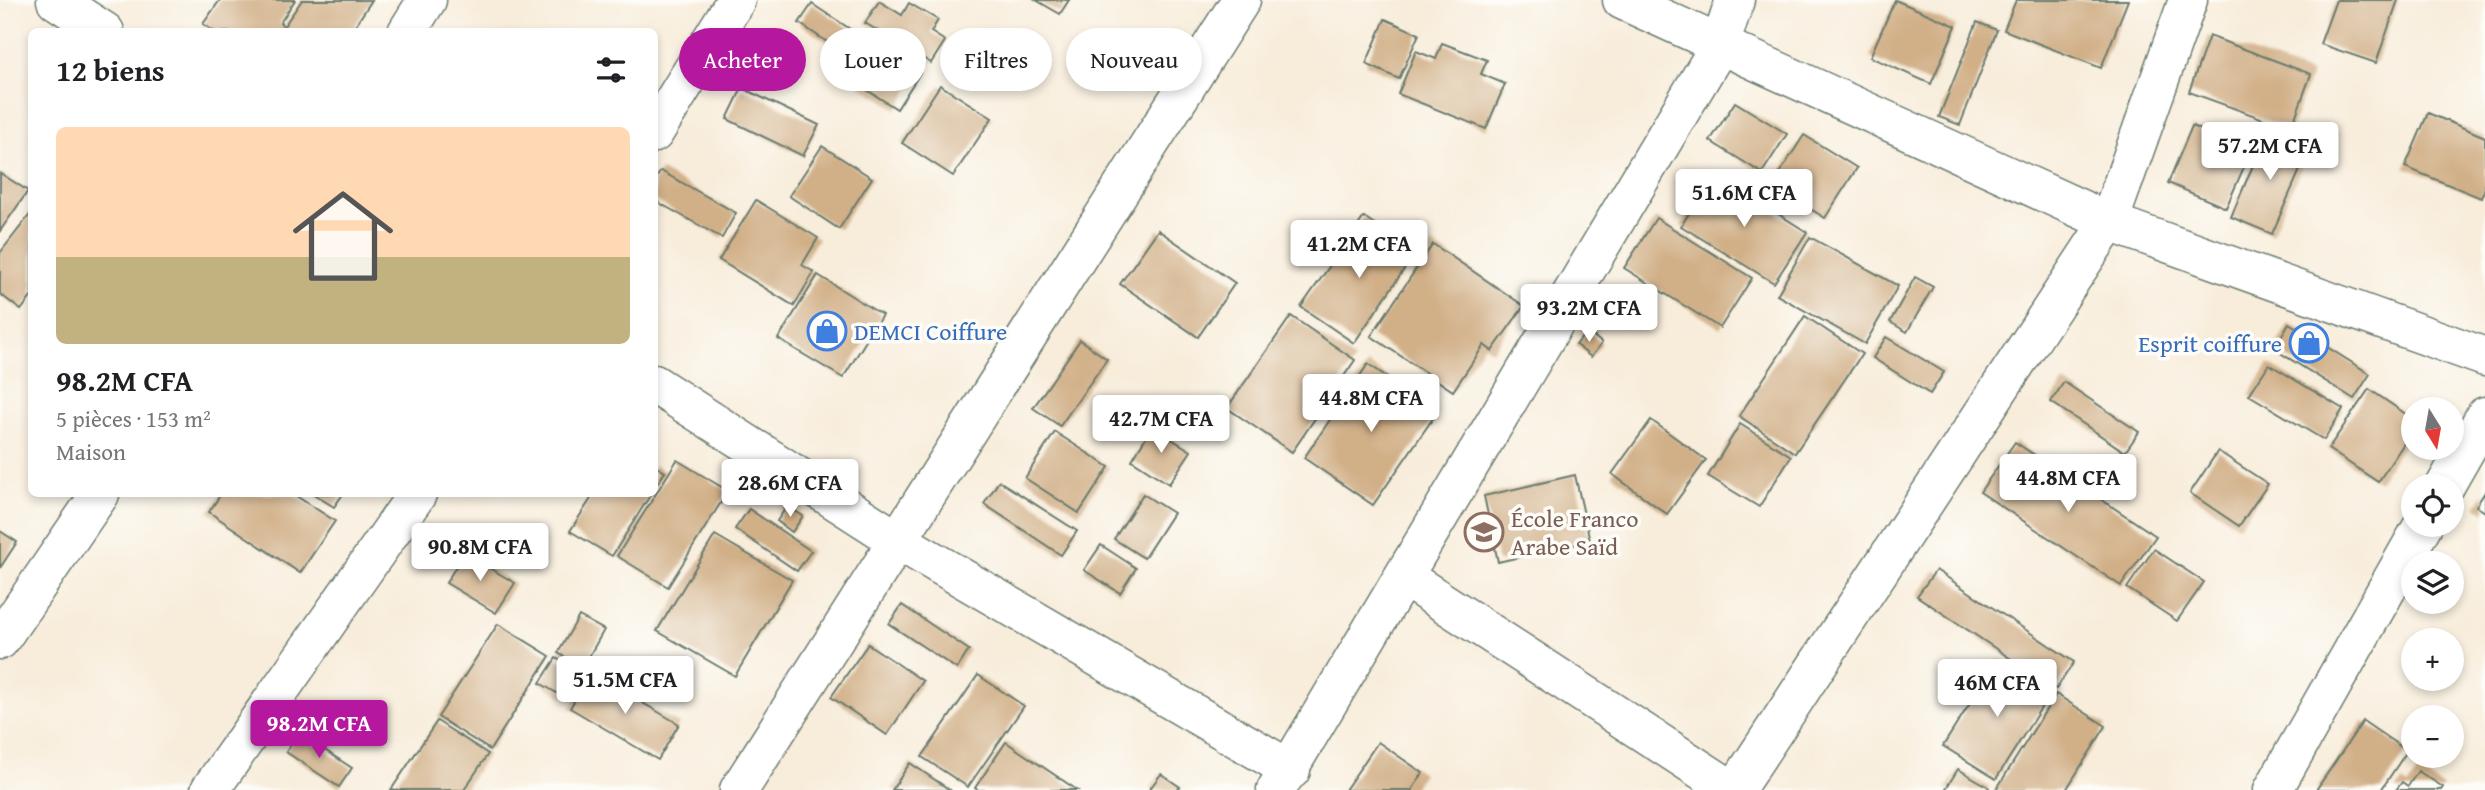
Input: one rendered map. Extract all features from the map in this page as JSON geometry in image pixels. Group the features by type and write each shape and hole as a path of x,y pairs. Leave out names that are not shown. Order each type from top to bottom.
{"street":[{"path":"56,0 99,28"},
{"path":"410,28 427,0"},
{"path":"658,127 736,0"},
{"path":"739,790 1241,0"},
{"path":"1622,0 2109,222 2485,357"},
{"path":"658,387 897,540 1284,780 1720,45 1735,0"},
{"path":"1404,577 1733,790 2109,222 2188,0"},
{"path":"2452,474 2485,415"},
{"path":"0,640 98,497"},
{"path":"210,790 415,497"},
{"path":"2273,790 2416,537"}],"building":[{"path":"220,0 295,0 280,23 284,26 302,0 372,0 354,28 209,28 203,24"},
{"path":"1036,0 1069,0 1060,14"},
{"path":"1895,0 1956,26 1931,84 1870,57"},
{"path":"2016,0 2128,0 2101,68 2004,30"},
{"path":"2336,0 2398,0 2376,63 2320,44"},
{"path":"879,1 902,15 909,3 938,20 931,32 940,38 940,49 931,63 926,60 926,28 873,28 865,23"},
{"path":"812,4 849,28 820,28 820,37 799,23"},
{"path":"1385,19 1419,34 1399,79 1366,64"},
{"path":"1977,22 1997,30 1960,125 1939,117"},
{"path":"2209,36 2311,74 2291,129 2189,92"},
{"path":"1442,43 1487,60 1481,74 1505,84 1486,129 1398,94 1416,51 1436,59"},
{"path":"940,85 940,91 949,91 992,118 953,176 902,143"},
{"path":"741,91 748,91 819,125 803,156 727,119"},
{"path":"869,91 908,91 897,109"},
{"path":"1735,102 1787,134 1762,173 1710,141"},
{"path":"2428,113 2485,137 2485,188 2481,198 2405,167"},
{"path":"2192,126 2251,151 2226,208 2168,183"},
{"path":"2268,130 2310,147 2272,234 2231,217"},
{"path":"1804,135 1857,168 1825,218 1772,185"},
{"path":"822,146 872,178 839,229 789,196"},
{"path":"661,171 736,213 722,238 658,202 658,175"},
{"path":"0,173 28,191 0,231"},
{"path":"1714,174 1807,232 1774,283 1681,226"},
{"path":"756,200 818,238 802,265 814,272 794,306 719,260"},
{"path":"28,217 28,301 21,310 0,294 0,253"},
{"path":"1364,217 1416,252 1354,343 1301,307"},
{"path":"1656,218 1752,278 1720,328 1624,268"},
{"path":"1158,230 1235,283 1198,337 1120,284"},
{"path":"1810,237 1898,286 1865,344 1777,295"},
{"path":"1433,244 1524,306 1492,351 1484,345 1453,391 1371,336"},
{"path":"818,275 882,315 843,378 778,339"},
{"path":"1915,277 1933,287 1907,332 1890,322"},
{"path":"1291,316 1355,360 1292,452 1227,408"},
{"path":"1805,316 1862,354 1795,453 1739,416"},
{"path":"2289,323 2370,374 2354,399 2274,349"},
{"path":"1587,331 1602,343 1591,357 1576,345"},
{"path":"1886,337 1944,372 1930,394 1873,358"},
{"path":"1080,340 1107,359 1060,426 1033,408"},
{"path":"1368,364 1438,411 1373,505 1304,458"},
{"path":"2269,364 2343,409 2324,440 2249,395"},
{"path":"2064,382 2139,432 2125,452 2051,402"},
{"path":"2369,389 2401,411 2401,448 2378,482 2328,449"},
{"path":"1651,420 1706,460 1667,514 1612,474"},
{"path":"1740,424 1791,456 1759,507 1708,476"},
{"path":"1152,427 1191,451 1169,484 1132,460"},
{"path":"1055,432 1109,467 1079,513 1025,478"},
{"path":"2015,442 2156,536 2121,586 1980,492"},
{"path":"2218,451 2268,484 2239,526 2190,493"},
{"path":"677,460 728,491 668,587 617,556 654,497 658,497 658,490"},
{"path":"658,468 665,472 658,482"},
{"path":"1575,475 1590,541 1498,562 1484,496"},
{"path":"999,481 1077,531 1061,555 984,504"},
{"path":"2485,492 2485,512 2476,506"},
{"path":"1143,494 1173,513 1144,558 1114,539"},
{"path":"219,497 298,497 335,521 300,573 209,512"},
{"path":"318,497 341,497 334,507"},
{"path":"592,497 649,497 612,556 570,531"},
{"path":"787,506 803,516 792,532 777,521"},
{"path":"749,509 811,551 797,571 735,529"},
{"path":"0,531 17,542 0,568"},
{"path":"715,535 792,580 735,676 657,631"},
{"path":"1101,545 1136,568 1120,593 1084,570"},
{"path":"2154,549 2204,582 2177,621 2127,588"},
{"path":"464,553 515,583 496,613 446,583"},
{"path":"1936,570 2074,662 2056,689 1917,596"},
{"path":"902,605 969,650 957,669 889,624"},
{"path":"579,616 604,630 583,667 558,653"},
{"path":"498,624 550,656 490,750 438,717"},
{"path":"868,644 923,681 887,735 831,697"},
{"path":"556,658 579,672 563,697 540,683"},
{"path":"1998,659 2051,692 1996,779 1943,746"},
{"path":"591,673 679,724 658,760 570,708"},
{"path":"978,675 1024,706 968,787 922,757"},
{"path":"2056,694 2106,726 2066,790 1996,790"},
{"path":"437,721 488,754 464,790 391,790"},
{"path":"2363,721 2401,747 2401,760 2381,790 2316,790"},
{"path":"299,733 352,768 339,787 286,752"},
{"path":"1006,742 1077,790 975,788"},
{"path":"1378,742 1423,773 1412,790 1345,790"},
{"path":"910,763 950,790 892,790"},
{"path":"1958,769 1989,787 1987,790 1945,790"},
{"path":"2418,771 2443,787 2441,790 2396,790 2402,782 2408,786"},
{"path":"1161,774 1180,787 1177,790 1149,790"}],"place":[{"name":"DEMCI Coiffure","path":"827,331"},
{"name":"Esprit coiffure","path":"2309,343"},
{"name":"École Franco Arabe Saïd","path":"1484,532"}]}
